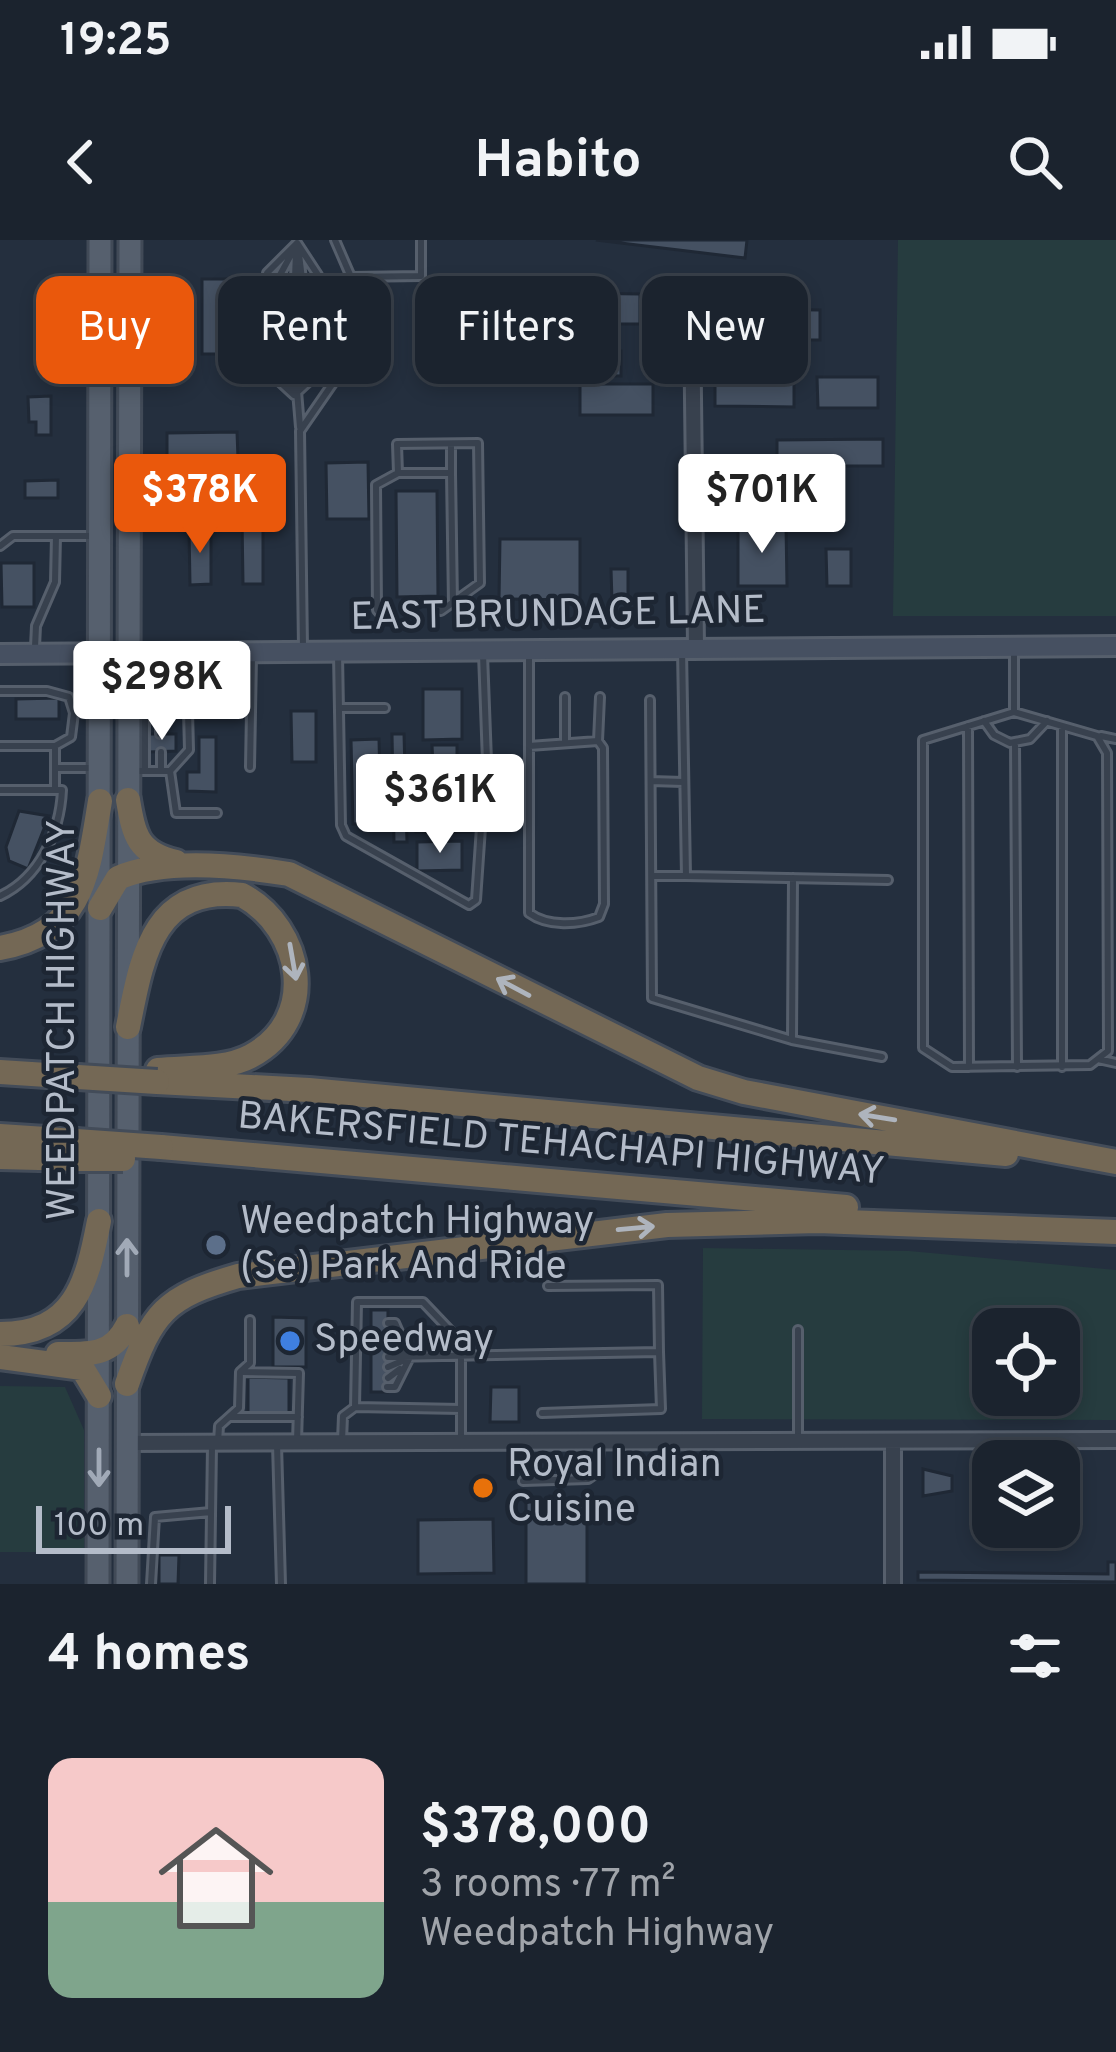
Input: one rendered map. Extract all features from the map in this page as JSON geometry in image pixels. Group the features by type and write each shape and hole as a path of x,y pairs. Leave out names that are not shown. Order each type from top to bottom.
{"highway":[{"path":"128,800 136,841 143,850 196,867"},
{"path":"0,948 48,932 71,909 87,877 100,801"},
{"path":"100,908 111,885 128,874 196,867 255,869 319,886 605,1036 698,1078 744,1092 1116,1163"},
{"path":"0,1072 157,1076 233,1063 272,1040 290,1011 297,979 291,946 282,929 272,915 242,895 200,897 177,908 160,924 148,946 128,1028"},
{"name":"BAKERSFIELD TEHACHAPI HIGHWAY","path":"157,1076 1116,1163"},
{"name":"BAKERSFIELD TEHACHAPI HIGHWAY","path":"0,1136 77,1150 311,1160 1116,1231"},
{"path":"0,1157 77,1150"},
{"path":"0,1334 39,1329 67,1310 84,1285 100,1221"},
{"path":"128,1384 146,1336 165,1309 188,1291 238,1276 668,1225 818,1221 1116,1231"},
{"path":"0,1357 100,1352 114,1346 127,1326"},
{"path":"32,1358 82,1368 99,1396"}],"main road":[{"name":"WEEDPATCH HIGHWAY","path":"98,1584 100,240"},
{"name":"WEEDPATCH HIGHWAY","path":"127,1584 128,800 136,771 136,711 127,653 130,240"},
{"name":"EAST BRUNDAGE LANE","path":"0,654 1116,646"}],"street":[{"path":"689,646 691,384"},
{"path":"128,1443 1116,1440"},
{"path":"892,1441 893,1584"}],"lane":[{"path":"334,240 351,276"},
{"path":"391,276 421,276 421,240"},
{"path":"298,241 318,276"},
{"path":"296,276 298,241"},
{"path":"298,241 301,276"},
{"path":"267,276 298,241"},
{"path":"280,276 298,241"},
{"path":"282,384 294,395"},
{"path":"288,384 294,395"},
{"path":"294,384 300,431 303,651"},
{"path":"294,395 297,384"},
{"path":"294,395 306,384"},
{"path":"300,431 332,384"},
{"path":"398,473 398,444 478,443 480,583 441,611"},
{"path":"451,444 453,602"},
{"path":"384,618 377,610 376,485 398,473 451,473"},
{"path":"0,546 13,536 100,536"},
{"path":"35,654 36,626 55,582 56,536"},
{"path":"686,876 683,782 689,646"},
{"path":"1014,646 1014,712"},
{"path":"530,648 530,913 540,921 583,923 599,916 604,904 600,697"},
{"path":"483,649 488,788"},
{"path":"338,651 341,825 346,836 469,905 476,900 482,813"},
{"path":"136,711 188,711 204,704 204,652"},
{"path":"250,767 252,652"},
{"path":"0,692 69,697 74,713 71,737 55,746 0,746"},
{"path":"565,697 565,742"},
{"path":"650,700 652,998 792,1040 882,1058"},
{"path":"339,708 385,708"},
{"path":"160,711 160,734"},
{"path":"136,771 165,771 188,750 188,711"},
{"path":"1097,736 1107,753 1108,1051 1090,1065 952,1066 922,1048 922,740 1014,712 1116,739"},
{"path":"984,722 994,735 1015,743 1030,739 1047,722"},
{"path":"968,726 969,1066"},
{"path":"1062,726 1062,1067"},
{"path":"529,746 598,741"},
{"path":"1015,743 1017,1066"},
{"path":"0,896 34,874 61,807 55,746"},
{"path":"161,752 176,813 218,813"},
{"path":"55,768 100,768"},
{"path":"651,781 683,782"},
{"path":"0,790 58,790"},
{"path":"652,876 888,880"},
{"path":"792,1040 793,878"},
{"path":"1098,1059 1116,1063"},
{"path":"542,1413 661,1409 658,1286 548,1286"},
{"path":"356,1407 357,1302 423,1302 461,1342 461,1442"},
{"path":"210,1584 215,1443 219,1426 243,1408 250,1320"},
{"path":"357,1323 371,1323"},
{"path":"388,1323 395,1323 410,1357"},
{"path":"798,1330 798,1441"},
{"path":"357,1335 371,1340 357,1345"},
{"path":"388,1340 410,1357"},
{"path":"388,1357 659,1352"},
{"path":"356,1357 371,1357"},
{"path":"388,1367 410,1357"},
{"path":"388,1378 410,1357"},
{"path":"387,1388 394,1388 410,1357"},
{"path":"356,1367 371,1367"},
{"path":"242,1378 298,1373 294,1380 298,1442"},
{"path":"356,1377 371,1383 356,1388"},
{"path":"342,1442 343,1416 356,1407 461,1409"},
{"path":"231,1417 295,1411"},
{"path":"277,1442 281,1584"},
{"path":"523,1481 589,1479 598,1472 600,1442"},
{"path":"151,1584 155,1516 211,1512"}],"green space":[{"path":"898,240 1116,240 1116,616 893,616"},
{"path":"703,1248 909,1251 1116,1270 1116,1420 702,1419"},
{"path":"0,1386 65,1387 84,1430 84,1552 0,1552"}],"building":[{"path":"596,240 747,240 745,258"},
{"path":"202,279 218,279 218,354 202,354"},
{"path":"618,294 640,294 640,324 618,324"},
{"path":"808,310 820,310 820,340 808,340"},
{"path":"817,377 878,377 878,408 818,408"},
{"path":"580,384 653,384 653,415 580,415"},
{"path":"715,384 794,384 794,407 715,406"},
{"path":"51,396 51,435 36,435 36,422 29,422 28,397"},
{"path":"237,432 238,458 167,459 167,433"},
{"path":"883,439 883,466 777,466 777,440"},
{"path":"368,462 369,519 327,519 326,463"},
{"path":"58,480 58,498 25,498 25,481"},
{"path":"751,480 787,480 787,517 751,517"},
{"path":"396,491 437,491 438,596 397,597"},
{"path":"242,519 263,519 263,584 243,584"},
{"path":"738,525 786,525 787,586 738,586"},
{"path":"189,528 211,528 211,584 190,585"},
{"path":"500,539 580,539 580,600 499,599"},
{"path":"826,549 851,549 851,586 827,586"},
{"path":"1,563 34,563 34,607 2,607"},
{"path":"611,569 628,569 628,601 612,601"},
{"path":"423,689 462,689 462,739 423,740"},
{"path":"59,698 59,719 16,719 16,699"},
{"path":"291,711 316,711 316,762 292,762"},
{"path":"148,734 176,734 176,751 148,752"},
{"path":"392,734 404,734 407,842 394,842"},
{"path":"199,737 216,737 216,792 187,791 187,772 199,772"},
{"path":"379,739 381,823 353,824 351,740"},
{"path":"432,745 457,745 457,765 433,766"},
{"path":"19,811 49,816 28,869 9,861 6,847"},
{"path":"416,817 471,817 471,832 416,832"},
{"path":"462,841 462,870 417,871 417,842"},
{"path":"371,1310 388,1310 387,1392 371,1392"},
{"path":"273,1317 306,1318 306,1367 273,1367"},
{"path":"248,1377 289,1378 289,1413 248,1413"},
{"path":"491,1387 519,1387 519,1422 490,1422"},
{"path":"923,1469 952,1476 952,1491 923,1496"},
{"path":"550,1496 587,1501 587,1584 526,1584 526,1502 550,1502"},
{"path":"493,1519 494,1573 418,1574 418,1520"},
{"path":"159,1555 179,1555 178,1584 159,1584"},
{"path":"1108,1562 1116,1562 1116,1582 918,1580 918,1572 1108,1574"}],"place":[{"name":"Weedpatch Highway (Se) Park And Ride","path":"216,1245"},
{"name":"Speedway","path":"290,1341"},
{"name":"Royal Indian Cuisine","path":"483,1488"}]}
